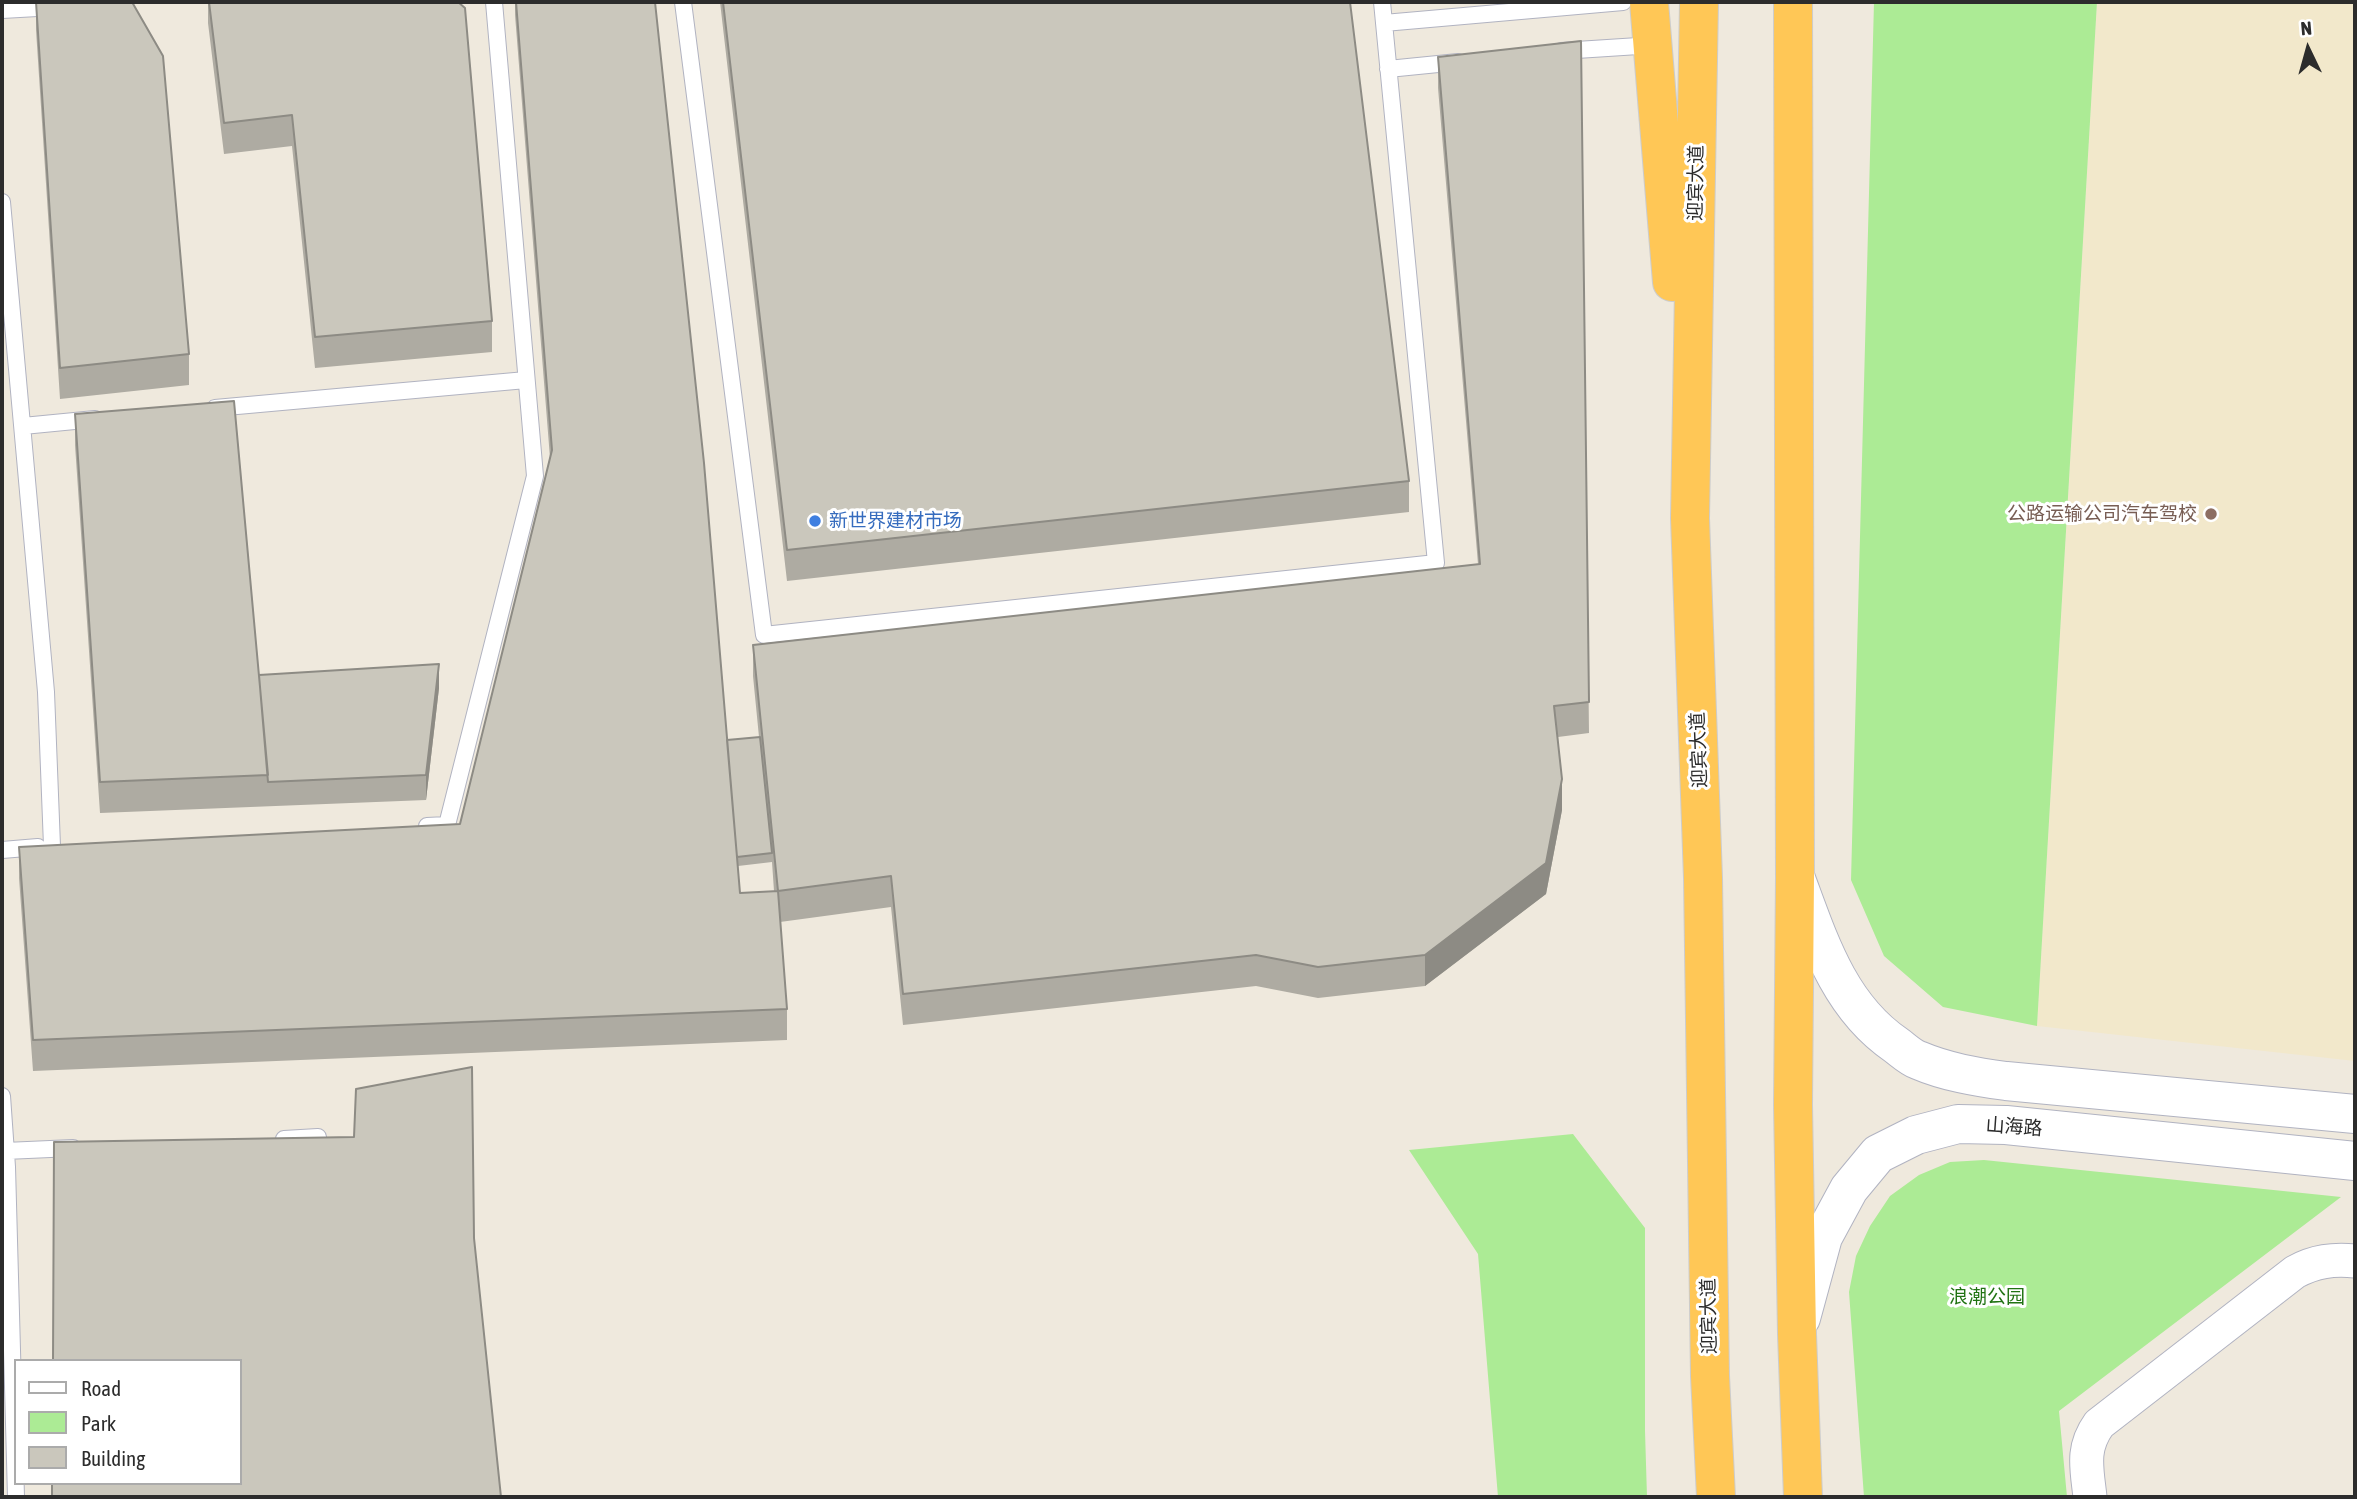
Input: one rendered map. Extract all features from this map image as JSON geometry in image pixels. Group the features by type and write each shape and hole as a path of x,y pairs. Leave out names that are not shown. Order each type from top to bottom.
{"highway":[{"path":"1649,2 1690,518"},
{"name":"迎宾大道","path":"1699,2 1690,518 1703,878 1710,1376 1716,1497"},
{"path":"1793,2 1793,1105 1803,1497"}],"main road":[{"path":"1795,877 1824,956 1850,1002 1879,1034 1916,1059 1960,1074 2006,1082 2355,1114"},
{"name":"山海路","path":"1797,1334 1824,1237 1849,1189 1878,1154 1916,1135 1958,1124 2006,1125 2355,1161"}],"street":[{"path":"2090,1497 2087,1448 2099,1424 2295,1272 2322,1261 2355,1261"}],"lane":[{"path":"406,827 447,825 535,476 495,2"},
{"path":"683,2 764,635 1436,563 1381,2"},
{"path":"1384,23 1623,2"},
{"path":"2,10 70,6"},
{"path":"1550,52 1654,45"},
{"path":"1388,69 1469,60"},
{"path":"2,202 59,845 2,850"},
{"path":"200,410 526,380"},
{"path":"23,426 104,419"},
{"path":"2,1096 14,1434"},
{"path":"263,1140 318,1138"},
{"path":"5,1151 87,1147"}],"shaded area":[{"name":"公路运输公司汽车驾校","path":"2097,2 2355,2 2355,1061 2037,1026"}],"green space":[{"path":"1874,2 2097,2 2037,1026 1943,1007 1884,956 1851,880"},
{"path":"1573,1134 1645,1228 1647,1497 1498,1497 1478,1254 1409,1150"},
{"name":"浪潮公园","path":"1984,1160 2341,1197 2059,1411 2067,1497 1864,1497 1849,1292 1856,1256 1870,1226 1890,1196 1919,1175 1950,1162"}],"building":[{"path":"36,2 132,2 163,56 189,354 60,368"},
{"path":"209,2 458,2 465,8 492,321 315,337 292,115 224,123"},
{"path":"516,2 655,2 704,463 740,893 778,891 787,1009 33,1040 19,847 460,824 552,450"},
{"path":"723,2 1350,2 1409,481 787,550"},
{"path":"1581,41 1589,702 1554,706 1562,779 1546,863 1425,955 1318,967 1256,955 903,994 891,876 778,891 753,645 1480,564 1438,57"},
{"path":"234,401 268,775 100,782 75,414"},
{"path":"439,664 426,775 268,782 259,675"},
{"path":"760,737 772,853 737,857 727,740"},
{"path":"472,1067 474,1238 501,1497 52,1497 52,1485 242,1485 242,1359 53,1359 54,1142 354,1137 356,1089"}],"place":[{"name":"公路运输公司汽车驾校","path":"2211,514"},
{"name":"新世界建材市场","path":"815,521"}]}
